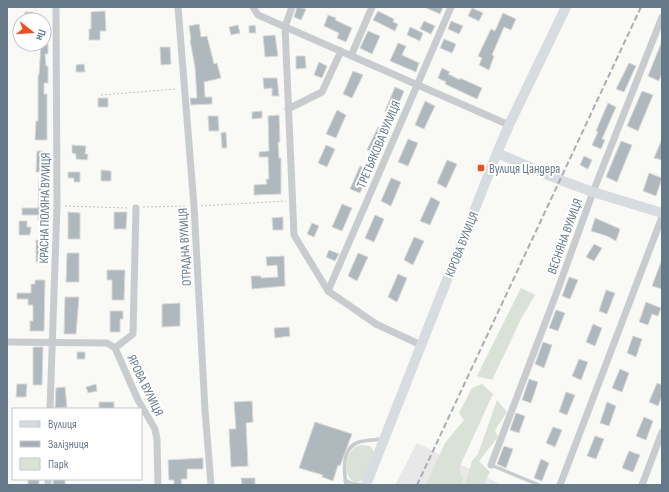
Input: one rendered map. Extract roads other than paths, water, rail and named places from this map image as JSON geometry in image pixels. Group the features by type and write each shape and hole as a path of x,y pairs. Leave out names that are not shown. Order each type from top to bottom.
{"main road":[{"name":"КІРОВА ВУЛИЦЯ","path":"366,485 497,153 566,7"},
{"path":"497,153 565,182 662,213"}],"street":[{"name":"КРАСНА ПОЛЯНА ВУЛИЦЯ","path":"50,408 57,206 56,7"},
{"name":"ОТРАДНА ВУЛИЦЯ","path":"178,7 194,206 205,410 211,485"},
{"path":"253,7 258,15 509,125"},
{"path":"292,7 285,27 294,235 328,291 376,324 421,345"},
{"path":"351,56 372,7"},
{"name":"ТРЕТЬЯКОВА ВУЛИЦЯ","path":"328,291 451,7"},
{"name":"ВЕСНЯНА ВУЛИЦЯ","path":"492,465 593,192 662,17"},
{"path":"288,109 322,92 341,51"},
{"name":"ЯРОВА ВУЛИЦЯ","path":"136,208 133,334 115,348 138,400 155,429 157,440 158,485"},
{"path":"560,485 662,217"},
{"path":"7,342 107,343 115,348"},
{"path":"642,485 662,432"}],"lane":[{"path":"346,485 344,465 349,449 359,442 385,439"},
{"path":"492,465 539,485"},
{"path":"345,480 353,484 366,485"}],"railway":[{"path":"417,485 641,7"}],"place":[{"name":"Вулиця Цандера","path":"481,168"}]}
